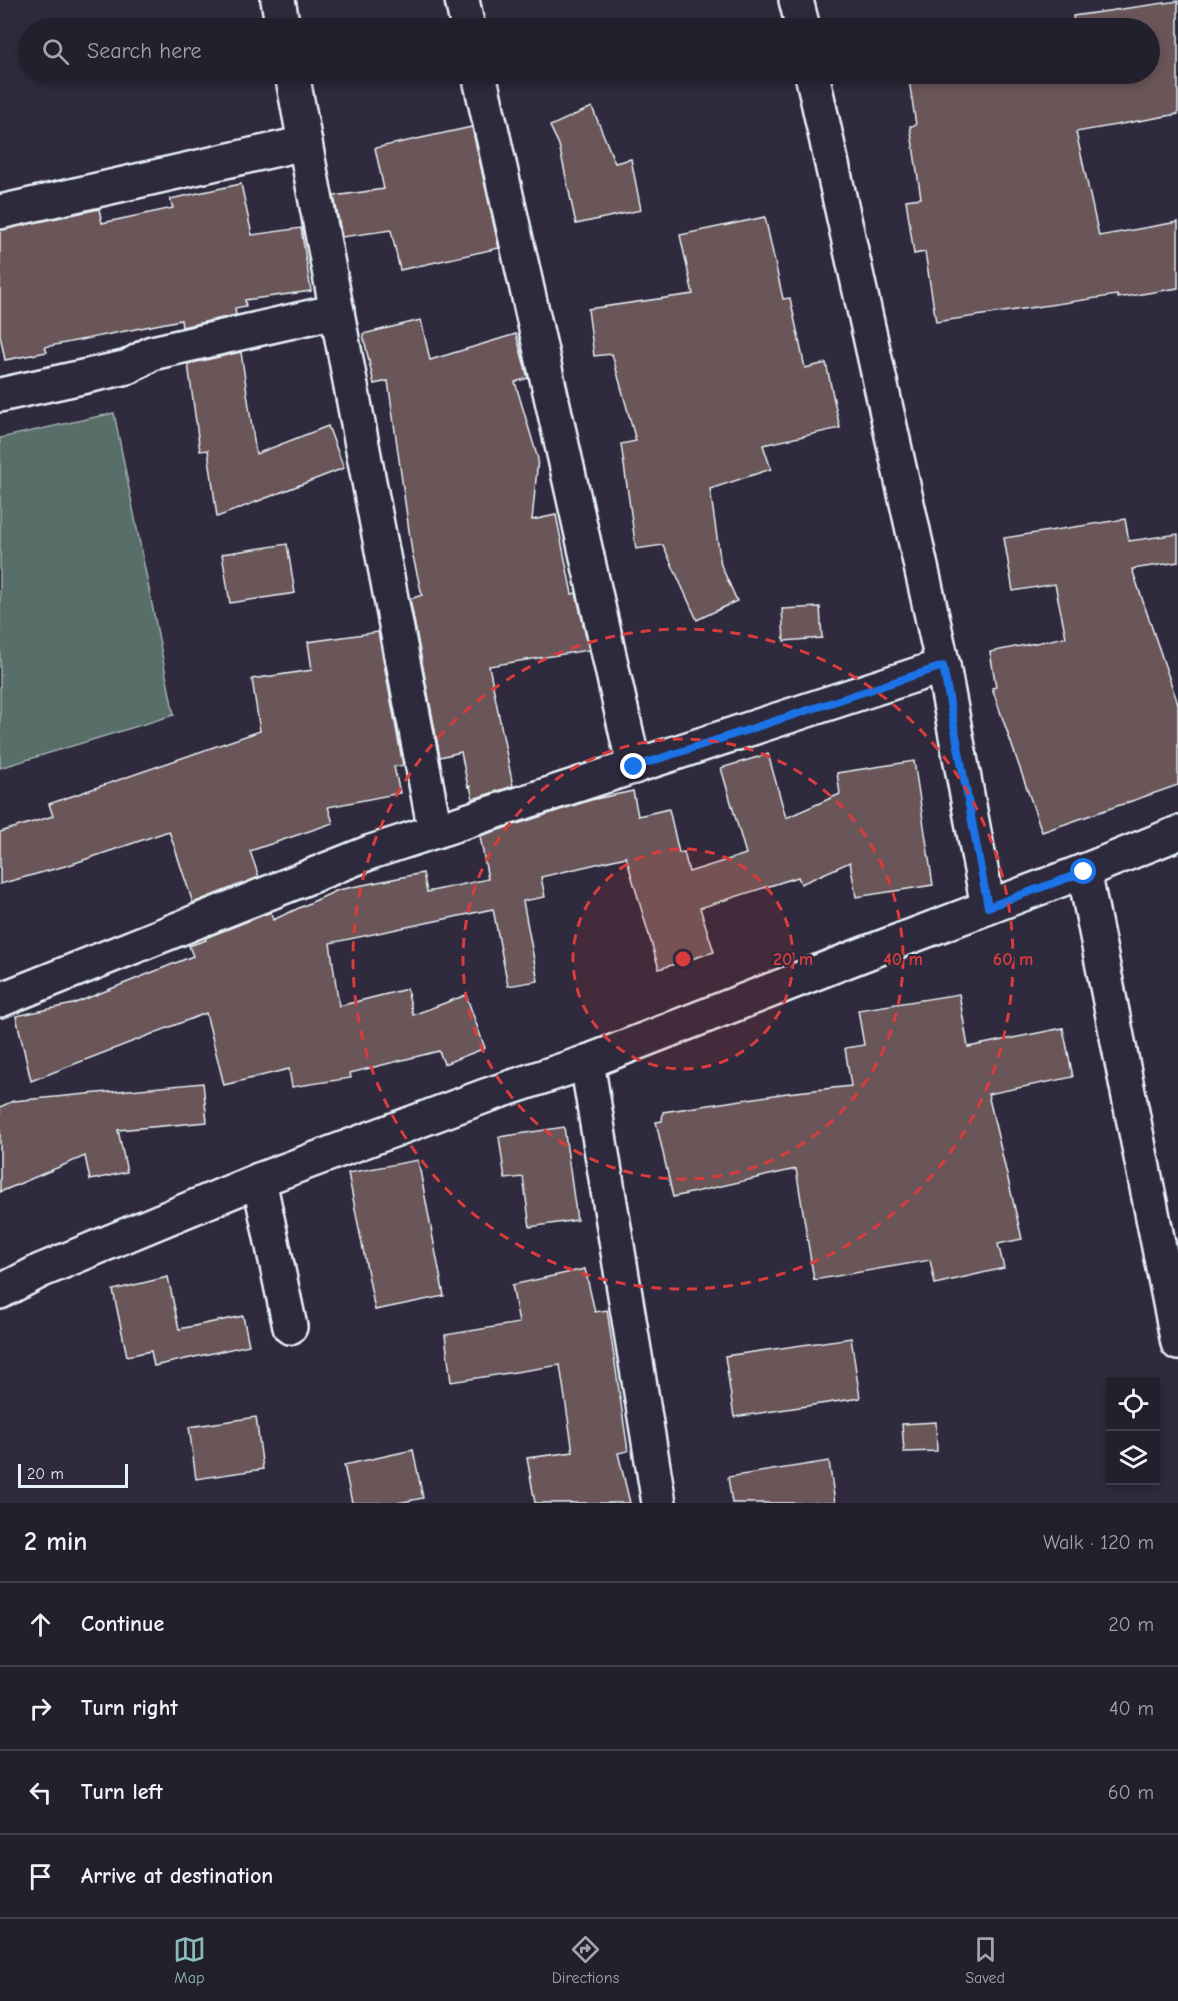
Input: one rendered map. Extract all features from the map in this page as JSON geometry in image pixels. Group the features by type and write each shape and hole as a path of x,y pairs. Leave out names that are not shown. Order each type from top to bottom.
{"street":[{"path":"278,0 281,18"},
{"path":"462,0 466,18"},
{"path":"796,0 800,18"},
{"path":"294,84 435,831"},
{"path":"480,84 634,767"},
{"path":"814,84 943,666 988,907"},
{"path":"0,212 305,143"},
{"path":"0,395 128,367 152,353 337,311"},
{"path":"0,1000 371,852 943,666"},
{"path":"0,1292 40,1271 259,1180 485,1096 587,1062 1084,872 1178,833"},
{"path":"1084,872 1178,1343"},
{"path":"587,1062 659,1503"},
{"path":"259,1180 290,1327"}],"green space":[{"path":"114,413 174,715 0,768 0,438"}],"building":[{"path":"1178,1 1178,114 1076,132 1099,236 1178,222 1178,288 936,322 925,252 914,254 906,200 921,198 910,126 916,125 910,84 1160,84 1160,18 1073,18 1073,16"},
{"path":"592,107 615,163 631,159 641,210 576,224 559,145 550,126"},
{"path":"472,127 499,248 400,270 391,230 342,237 334,196 384,189 375,148"},
{"path":"241,184 252,235 301,228 311,291 245,300 246,306 235,308 236,315 182,327 181,320 45,347 47,352 5,360 0,335 0,230 99,209 102,223 173,208 170,199"},
{"path":"765,217 783,299 790,298 805,368 826,363 840,428 763,445 771,469 710,489 721,565 737,601 697,620 663,545 636,549 621,444 636,441 612,354 594,356 588,309 693,294 680,235"},
{"path":"421,320 430,360 516,334 528,378 515,382 538,459 532,520 556,515 572,594 576,593 589,650 489,666 513,786 473,799 470,786 468,787 461,752 440,757 410,599 422,595 412,552 388,381 374,384 363,334"},
{"path":"241,352 256,454 328,426 344,468 217,517 208,450 200,451 188,364"},
{"path":"1125,519 1129,541 1178,534 1178,562 1132,569 1178,704 1178,785 1042,832 992,688 996,687 990,652 1066,637 1055,584 1013,591 1004,538"},
{"path":"287,544 295,593 230,603 222,554"},
{"path":"820,607 822,638 784,641 782,609"},
{"path":"378,632 403,765 394,767 400,793 328,807 333,823 250,851 259,877 193,903 169,831 69,865 0,884 0,832 53,816 49,804 260,731 252,679 312,670 308,642"},
{"path":"768,754 786,818 840,794 837,773 914,761 933,885 856,897 850,862 801,884 798,877 700,908 714,952 659,969 626,857 541,877 545,897 523,901 538,981 508,986 493,909 330,943 339,1006 407,989 413,1015 466,995 485,1048 444,1064 439,1051 350,1073 351,1078 292,1087 289,1069 224,1085 206,1013 31,1081 16,1016 73,1004 193,956 189,946 206,940 205,938 271,912 273,920 338,890 423,873 427,892 488,879 480,836 591,800 633,791 638,816 669,809 679,853 684,852 689,872 746,854 721,768"},
{"path":"959,994 968,1047 1063,1028 1073,1077 988,1094 1022,1239 998,1244 1004,1268 935,1284 930,1260 814,1280 796,1169 673,1197 656,1122 662,1121 663,1112 787,1093 851,1086 845,1048 864,1045 858,1010"},
{"path":"203,1083 207,1122 118,1130 127,1172 90,1180 85,1156 0,1192 0,1107 13,1101"},
{"path":"564,1127 577,1220 530,1227 523,1177 505,1179 499,1137"},
{"path":"418,1160 444,1296 375,1310 348,1173"},
{"path":"585,1269 595,1312 607,1310 628,1451 618,1453 630,1503 535,1503 527,1458 573,1452 560,1365 451,1382 445,1335 519,1323 512,1285"},
{"path":"168,1277 179,1329 243,1316 249,1345 154,1366 151,1351 127,1356 113,1290"},
{"path":"851,1338 860,1398 734,1417 725,1356"},
{"path":"256,1417 263,1469 196,1479 189,1427"},
{"path":"936,1422 937,1451 904,1452 902,1424"},
{"path":"413,1450 423,1498 398,1503 352,1503 344,1465"},
{"path":"829,1461 835,1503 732,1503 728,1477"}],"route":[{"path":"634,767 943,666 988,907 1084,872"}]}
